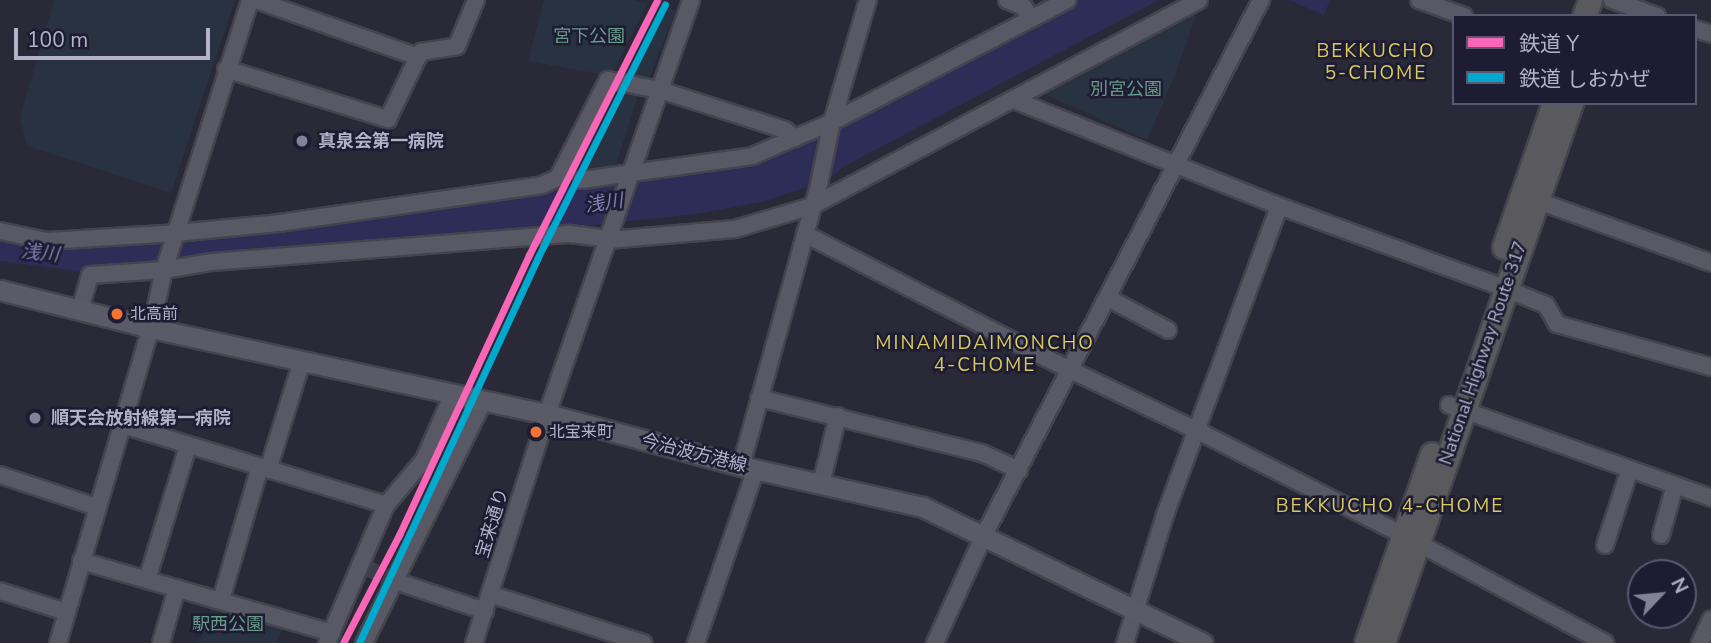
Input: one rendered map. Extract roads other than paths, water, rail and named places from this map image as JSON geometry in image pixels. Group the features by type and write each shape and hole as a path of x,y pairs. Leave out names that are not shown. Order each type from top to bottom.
{"highway":[{"name":"National Highway Route 317","path":"1529,198 1552,105"},
{"name":"National Highway Route 317","path":"1382,642 1410,540 1498,286 1529,198 1570,105"}],"main road":[{"name":"今治波方港線","path":"0,290 151,328 452,396 547,414 748,468 923,507 1202,643"}],"street":[{"path":"58,643 151,328 164,270 250,0"},
{"path":"256,0 418,57"},
{"path":"226,69 388,119 421,52 457,46 476,0"},
{"name":"宝来通り","path":"474,643 547,414 691,0"},
{"path":"696,643 748,468 760,398 819,184 831,126 868,0"},
{"path":"1007,0 1024,7 1030,19"},
{"path":"582,180 752,156 831,126 1067,0"},
{"path":"80,310 90,275 164,270 212,261 556,235 608,240 735,229 811,206 1199,0"},
{"path":"935,643 983,537 1261,0"},
{"path":"1419,0 1458,14"},
{"path":"1612,0 1651,14"},
{"path":"0,231 47,241 175,235 279,223 542,185 558,178 608,80 660,90 786,130 795,138"},
{"path":"1014,100 1279,206 1546,305 1557,324 1711,367"},
{"path":"1529,198 1711,263"},
{"path":"1125,643 1166,514 1279,206"},
{"path":"805,234 1196,429 1605,643"},
{"path":"1108,298 1168,330"},
{"path":"221,600 302,361"},
{"path":"81,561 221,600 330,638 386,505 424,460 452,396"},
{"path":"760,398 982,453 1019,470"},
{"path":"364,643 484,400"},
{"path":"1456,408 1711,498"},
{"path":"821,484 838,416"},
{"path":"123,425 386,505"},
{"path":"147,580 188,446"},
{"path":"1605,545 1630,470"},
{"path":"0,475 97,507"},
{"path":"1661,535 1675,485"},
{"path":"395,581 485,611"},
{"path":"161,643 177,588"},
{"path":"0,591 66,612"},
{"path":"490,594 643,643"},
{"path":"1700,643 1711,619"}],"water":[{"name":"浅川","path":"1076,0 1159,0 843,167 828,180 761,202 696,214 565,228 405,243 355,241 108,269 78,271 0,261 0,234 48,243 741,168 872,106"},
{"path":"1288,0 1330,0 1324,15"}],"tunnel":[{"path":"362,566 395,581"}],"rail line":[{"name":"Y","path":"343,643 399,535 529,255 657,0"},
{"name":"しおかぜ","path":"359,643 537,259 665,4"}],"place":[{"name":"真泉会第一病院","path":"302,141"},
{"name":"北高前","path":"117,314"},
{"name":"順天会放射線第一病院","path":"35,418"},
{"name":"北宝来町","path":"536,432"}],"district":[{"name":"BEKKUCHO 5-CHOME","path":"1376,63"},
{"name":"MINAMIDAIMONCHO 4-CHOME","path":"985,355"},
{"name":"BEKKUCHO 4-CHOME","path":"1390,507"}],"park label":[{"name":"宮下公園","path":"589,36"},
{"name":"別宮公園","path":"1126,89"},
{"name":"駅西公園","path":"228,624"}]}
